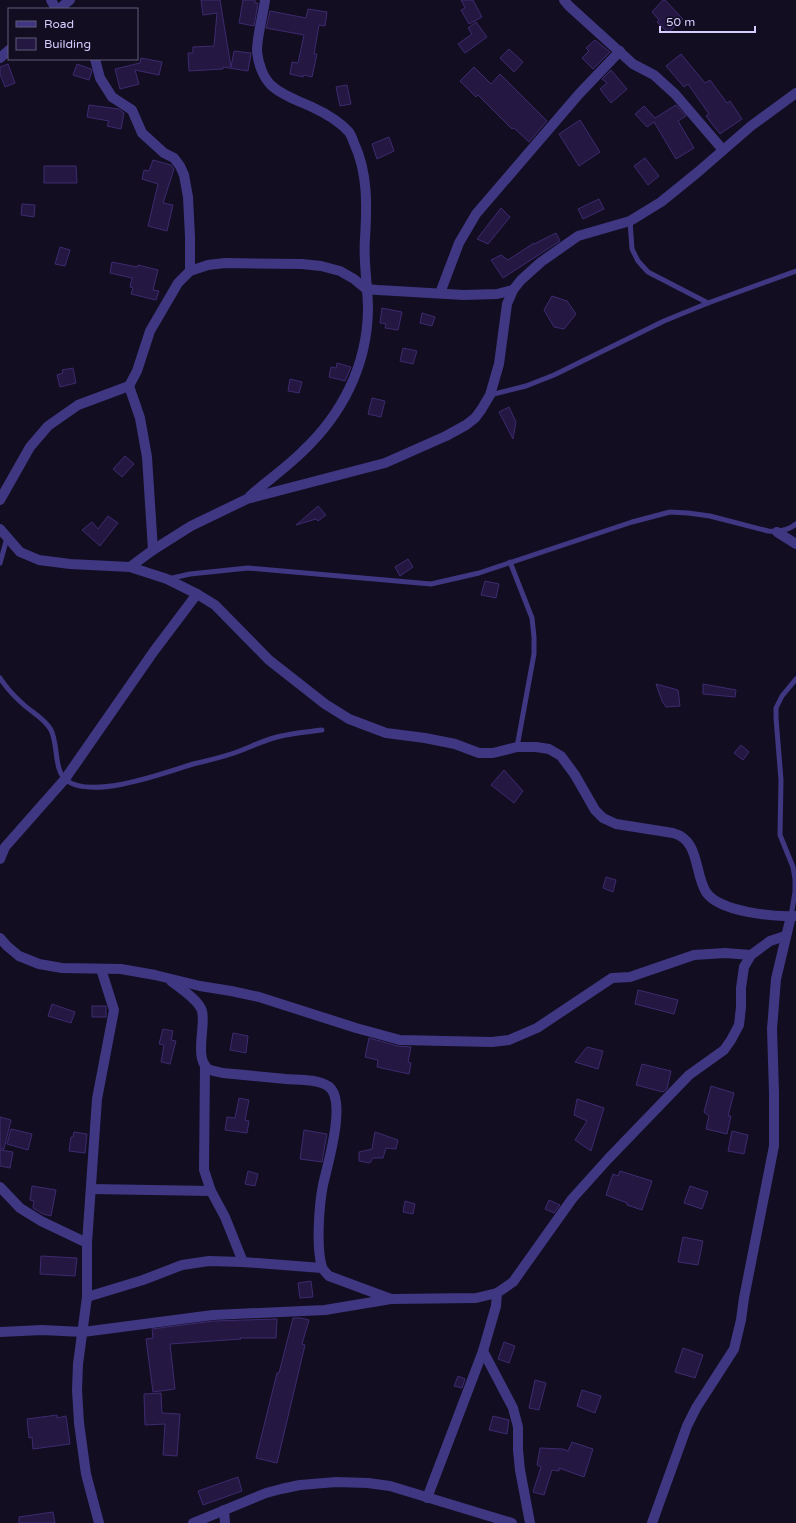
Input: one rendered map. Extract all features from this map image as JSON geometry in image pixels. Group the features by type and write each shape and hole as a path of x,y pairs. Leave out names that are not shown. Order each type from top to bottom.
{"street":[{"path":"60,8 70,0"},
{"path":"247,499 303,452 326,426 344,402 355,376 362,352 368,311 364,266 366,193 363,168 357,148 350,133 332,118 313,107 290,98 272,86 261,70 257,50 265,0"},
{"path":"564,0 633,64 654,75 675,94 724,150"},
{"path":"0,58 8,51"},
{"path":"440,293 458,243 476,214 579,94 620,51"},
{"path":"95,60 100,78 112,97 132,110 142,133 164,153 174,158 180,166 184,175 188,197 190,271"},
{"path":"130,567 153,550 191,526 247,499 385,463 446,436 466,425 475,418 490,395 499,364 507,304 513,290 521,280 541,262 578,236 630,221 661,202 751,126 796,93"},
{"path":"0,500 30,447 48,426 78,405 128,386 137,371 150,331 178,284 190,271 208,265 225,263 302,264 321,266 340,271 354,279 366,289 464,295 497,294 513,290"},
{"path":"128,386 140,418 147,457 153,550"},
{"path":"0,529 20,552 39,560 70,564 130,567 167,579 197,594 215,605 269,660 325,704 349,719 386,733 425,738 455,744 479,753 493,753 517,748 536,747 549,749 561,756 575,774 595,810 603,818 616,824 647,828 680,835 686,839 693,850 702,884 707,893 716,900 744,911 793,916 785,936 776,979 772,1029 774,1146 741,1320 734,1349 696,1408 688,1426 652,1523"},
{"path":"777,532 796,544"},
{"path":"0,859 5,847 65,779 154,651 197,594"},
{"path":"0,1332 42,1330 83,1332 213,1315 325,1310 391,1299 476,1298 497,1293 513,1282 572,1199 608,1159 689,1075 724,1050 732,1040 739,1025 744,967 751,955 770,942 785,936"},
{"path":"0,938 19,956 39,964 62,968 121,969 259,997 356,1028 400,1040 492,1042 510,1040 528,1033 612,978 630,977 694,955 725,953 751,955"},
{"path":"99,1523 86,1474 79,1423 77,1390 78,1364 88,1297 87,1243 97,1099 114,1010 101,969"},
{"path":"168,978 192,998 202,1010 201,1045 205,1065 204,1170 211,1191 225,1217 243,1262"},
{"path":"205,1065 210,1070 223,1073 307,1080 322,1084 331,1089 335,1097 337,1108 333,1143 322,1187 318,1233 322,1268 329,1276 391,1299"},
{"path":"0,1187 20,1208 41,1221 87,1243"},
{"path":"91,1189 211,1191"},
{"path":"88,1297 143,1280 182,1265 209,1261 322,1268"},
{"path":"428,1498 483,1351 496,1306 497,1293"},
{"path":"483,1351 514,1408 518,1427 520,1470 530,1523"},
{"path":"193,1523 266,1493 300,1485 336,1482 368,1483 390,1486 512,1523"},
{"path":"224,1510 225,1523"}],"lane":[{"path":"630,221 632,249 638,261 648,272 708,303"},
{"path":"490,395 526,386 554,375 664,321 796,270"},
{"path":"167,579 190,574 248,568 431,584 479,573 632,522 670,512 710,516 768,532 777,532 790,529 796,524"},
{"path":"0,563 7,538"},
{"path":"510,562 532,618 534,637 534,654 517,748"},
{"path":"0,678 8,690 24,706 46,722 52,731 58,763 61,773 65,779 88,787 130,782 230,755 276,737 322,730"},
{"path":"793,916 795,879 793,867 780,835 781,780 776,708 782,696 796,679"}],"building":[{"path":"201,0 220,0 231,67 234,51 251,53 248,71 223,67 223,69 189,71 188,53 193,53 193,47 214,46 217,13 203,15"},
{"path":"243,0 255,0 255,3 258,3 254,26 239,23"},
{"path":"461,0 473,0 482,17 469,24 461,10 465,8"},
{"path":"663,0 665,0 683,19 668,33 657,22 659,20 652,12"},
{"path":"308,9 327,12 325,26 319,25 314,54 317,54 312,77 304,75 303,77 290,74 292,62 298,63 304,35 266,28 270,11 306,18"},
{"path":"476,22 487,37 465,53 458,44 472,34 468,28"},
{"path":"595,40 610,52 593,69 582,58 589,51 586,48"},
{"path":"509,49 523,62 514,72 500,58"},
{"path":"681,54 705,83 710,80 727,103 730,101 742,119 720,134 706,116 709,114 688,84 684,87 666,66"},
{"path":"141,58 162,62 159,75 135,70 139,84 120,89 115,69 140,63"},
{"path":"8,64 15,83 5,87 0,74 0,67"},
{"path":"77,64 91,69 92,71 89,80 73,75"},
{"path":"474,67 491,84 500,74 547,121 529,142 514,128 512,129 478,95 476,97 460,81"},
{"path":"611,70 627,89 611,103 600,89 607,83 602,79"},
{"path":"347,85 351,104 340,106 336,87"},
{"path":"89,105 119,109 124,113 121,129 107,126 109,121 87,117"},
{"path":"676,105 686,116 678,121 694,148 676,159 654,122 647,127 635,114 644,106 655,118"},
{"path":"580,120 600,152 579,166 559,134"},
{"path":"389,137 394,151 377,159 372,144"},
{"path":"645,158 659,176 648,185 634,166"},
{"path":"153,160 171,165 174,169 163,203 173,205 167,231 148,226 158,184 142,179 144,170 149,171"},
{"path":"44,166 76,166 77,183 44,183"},
{"path":"599,199 604,209 583,219 578,209"},
{"path":"22,204 35,205 34,217 21,215"},
{"path":"501,208 510,217 488,244 477,239"},
{"path":"556,233 560,241 503,278 491,260 501,255 508,260 534,243"},
{"path":"60,247 70,250 65,266 55,264"},
{"path":"112,262 137,267 138,265 158,270 153,290 159,291 156,300 131,294 133,288 130,287 132,278 110,273"},
{"path":"552,296 567,301 576,314 564,329 554,327 544,310"},
{"path":"382,308 402,312 398,330 385,328 386,324 380,323"},
{"path":"422,313 435,317 432,326 420,323"},
{"path":"403,348 417,351 413,364 400,361"},
{"path":"337,363 351,367 345,381 329,377 331,367 336,368"},
{"path":"73,368 76,383 60,387 57,375 63,373 62,370"},
{"path":"290,379 302,382 299,393 288,391"},
{"path":"372,398 385,401 381,417 368,414"},
{"path":"509,407 516,422 513,439 499,412"},
{"path":"125,456 134,464 122,477 113,469"},
{"path":"318,506 326,515 318,521 316,519 296,525"},
{"path":"108,516 118,523 100,546 82,530 92,522 98,529"},
{"path":"408,559 413,567 400,576 395,567"},
{"path":"485,581 499,584 496,598 481,595"},
{"path":"656,684 678,690 680,706 666,707 662,701"},
{"path":"703,684 736,690 735,697 703,694"},
{"path":"741,745 749,752 743,760 734,753"},
{"path":"504,770 523,791 514,803 491,785"},
{"path":"606,877 616,880 613,892 603,888"},
{"path":"638,990 678,1000 674,1014 635,1004"},
{"path":"52,1004 75,1012 71,1023 48,1016"},
{"path":"92,1006 106,1006 106,1017 92,1017"},
{"path":"163,1029 173,1031 171,1040 176,1041 170,1064 161,1062 164,1045 159,1044"},
{"path":"233,1033 248,1036 246,1053 230,1050"},
{"path":"369,1038 398,1046 411,1047 408,1062 411,1063 409,1074 377,1067 378,1060 365,1057"},
{"path":"587,1047 603,1051 598,1069 575,1062"},
{"path":"642,1064 671,1071 667,1089 663,1092 636,1085"},
{"path":"711,1086 734,1093 728,1116 731,1116 727,1134 706,1129 709,1116 704,1112"},
{"path":"239,1098 249,1100 245,1120 249,1121 247,1133 225,1130 227,1117 235,1118"},
{"path":"577,1099 604,1108 591,1151 575,1140 587,1121 574,1115"},
{"path":"0,1117 11,1120 4,1149 0,1149"},
{"path":"11,1129 32,1134 28,1150 7,1144"},
{"path":"304,1130 327,1134 322,1162 300,1159"},
{"path":"732,1131 748,1135 744,1154 728,1151"},
{"path":"74,1132 87,1134 85,1153 69,1151 71,1137 73,1137"},
{"path":"375,1132 398,1140 396,1149 386,1148 383,1158 373,1158 370,1163 359,1161 359,1152 372,1149"},
{"path":"0,1150 13,1152 10,1168 0,1166"},
{"path":"248,1171 258,1174 255,1186 245,1184"},
{"path":"620,1171 652,1181 642,1210 606,1195 613,1174 618,1176"},
{"path":"32,1186 56,1190 51,1216 43,1214 33,1208 34,1201 30,1200"},
{"path":"690,1186 708,1192 702,1209 684,1203"},
{"path":"549,1200 560,1205 554,1213 545,1209"},
{"path":"405,1201 415,1204 413,1214 403,1212"},
{"path":"683,1237 703,1241 698,1265 678,1262"},
{"path":"41,1256 77,1258 75,1276 40,1274"},
{"path":"311,1281 313,1297 300,1298 298,1283"},
{"path":"293,1318 309,1320 302,1344 305,1345 277,1463 256,1458 277,1373 279,1373"},
{"path":"277,1319 276,1338 240,1338 241,1339 170,1344 175,1389 153,1392 146,1339 153,1338 152,1329 214,1321"},
{"path":"504,1342 515,1346 509,1363 498,1359"},
{"path":"683,1348 703,1355 695,1378 675,1372"},
{"path":"458,1376 465,1379 462,1388 454,1386"},
{"path":"535,1380 546,1383 539,1410 529,1408"},
{"path":"582,1390 601,1396 595,1413 577,1406"},
{"path":"161,1393 162,1413 180,1414 177,1456 163,1455 165,1424 145,1425 144,1394"},
{"path":"57,1415 57,1418 66,1416 70,1444 33,1449 32,1437 29,1438 27,1419"},
{"path":"493,1416 509,1420 507,1434 489,1430"},
{"path":"572,1442 593,1449 584,1477 559,1468 559,1471 552,1470 544,1495 533,1492 541,1467 537,1465 540,1448 563,1449 568,1451"},
{"path":"238,1477 242,1491 203,1505 198,1491"},
{"path":"53,1512 55,1523 19,1523 19,1517"}]}
